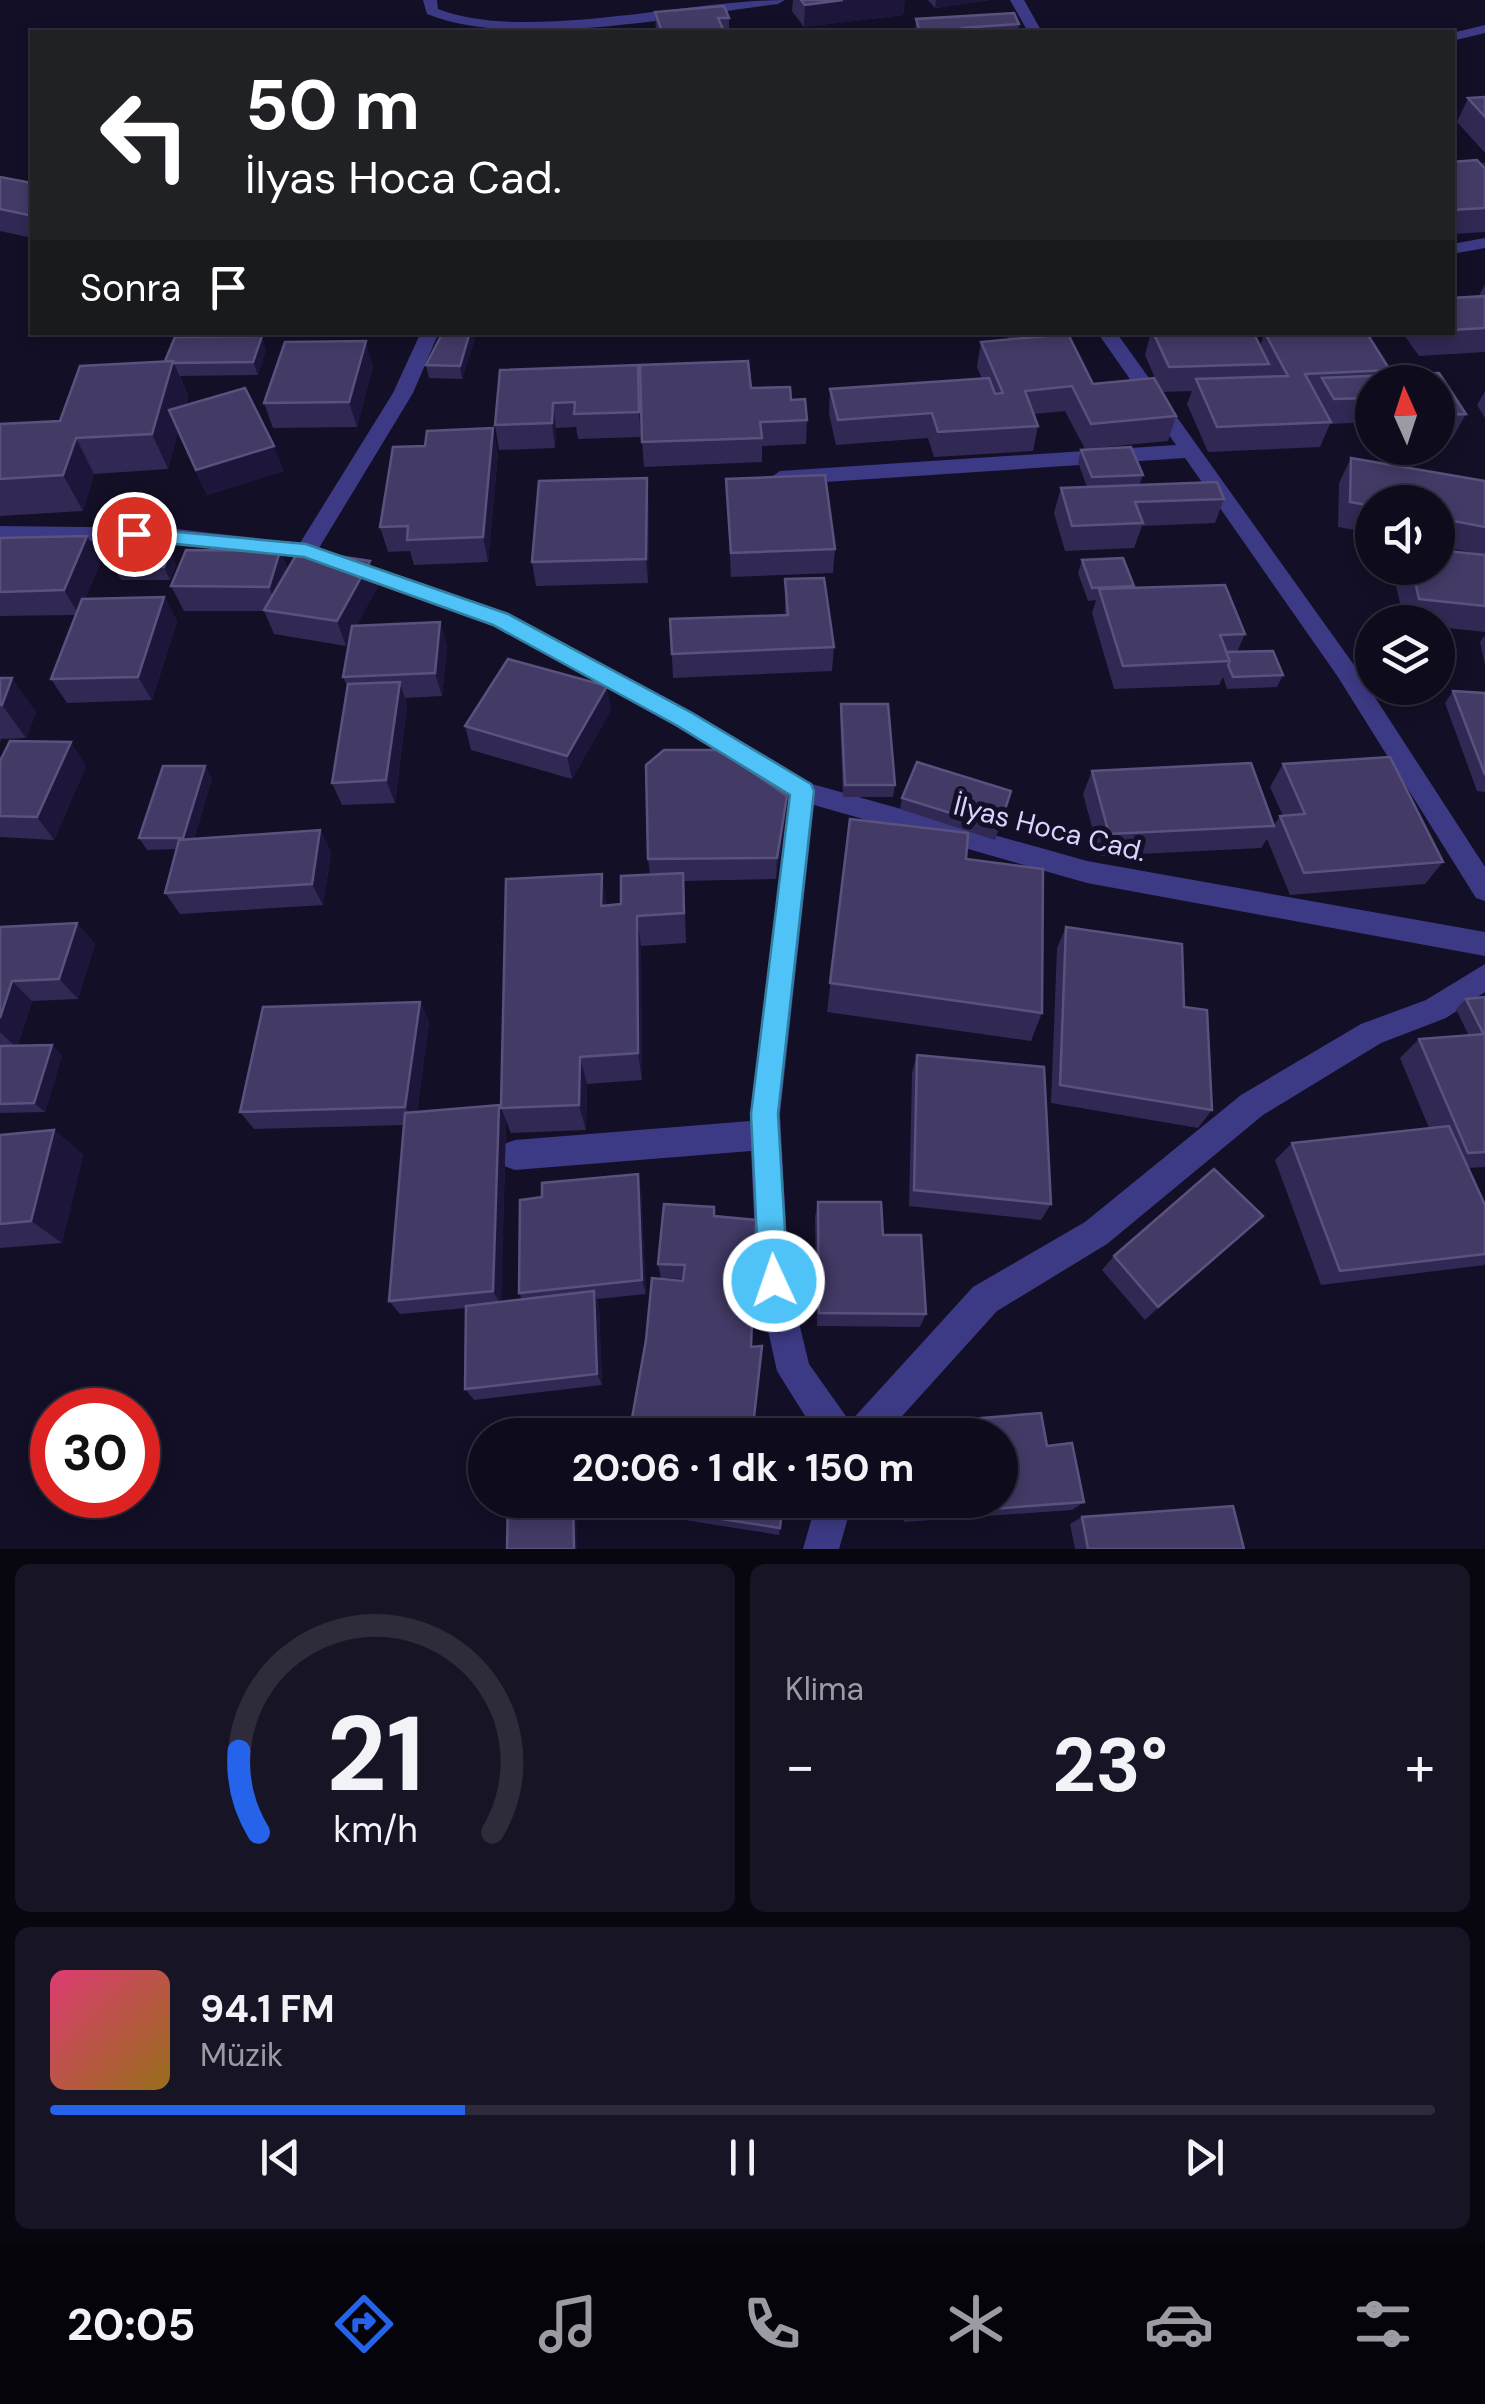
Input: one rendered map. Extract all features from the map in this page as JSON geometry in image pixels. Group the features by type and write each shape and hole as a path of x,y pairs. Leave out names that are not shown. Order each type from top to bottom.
{"street":[{"path":"430,0 432,11 444,19 590,26 778,0"},
{"path":"1017,0 1034,30"},
{"path":"1455,36 1485,29"},
{"path":"1455,248 1485,243"},
{"path":"306,550 404,392 429,335"},
{"path":"1108,335 1346,671 1485,890"},
{"path":"767,479 1190,450"},
{"name":"İlyas Hoca Cad.","path":"0,533 168,535 306,550 500,620 684,719 802,791 886,818 1088,872 1485,944"},
{"path":"802,791 765,1114 774,1281 794,1371 826,1418"},
{"path":"877,1418 985,1299 1096,1232 1252,1105 1371,1033 1436,1009 1485,977"},
{"path":"515,1154 766,1134"},
{"path":"822,1549 830,1518"}],"building":[{"path":"801,0 843,0 805,5"},
{"path":"724,6 729,18 718,18 724,30 661,30 655,12"},
{"path":"1014,13 1019,24 919,30 916,19"},
{"path":"1485,97 1485,117 1468,98"},
{"path":"1477,160 1485,169 1485,208 1455,210 1455,162"},
{"path":"0,177 30,183 28,215 0,209"},
{"path":"1485,296 1485,328 1455,330 1455,298"},
{"path":"441,335 469,335 460,366 426,365"},
{"path":"1068,335 1093,384 1154,378 1176,416 1091,424 1072,386 1025,391 1038,426 938,432 932,413 838,420 830,389 989,378 995,394 1003,393 981,342"},
{"path":"1154,335 1254,335 1269,364 1169,367"},
{"path":"1266,335 1368,335 1387,365 1355,365 1355,372 1305,374 1331,422 1217,427 1196,379 1288,376"},
{"path":"262,336 253,362 165,361 175,337"},
{"path":"366,341 349,402 264,403 285,342"},
{"path":"173,361 152,434 76,438 63,475 0,479 0,424 60,421 80,366"},
{"path":"748,361 751,388 790,387 791,400 805,399 807,420 760,422 762,438 642,442 640,365"},
{"path":"638,365 639,412 574,414 575,402 553,403 552,423 495,425 500,370"},
{"path":"1355,377 1355,398 1334,399 1322,378"},
{"path":"245,388 274,446 196,470 169,410"},
{"path":"1455,397 1466,414 1455,414"},
{"path":"493,428 483,537 407,540 408,526 380,527 393,447 425,446 427,431"},
{"path":"1131,447 1143,475 1092,477 1081,450"},
{"path":"1351,458 1355,459 1355,465 1392,465 1485,481 1485,527 1455,521 1455,485 1355,485 1355,503 1350,502"},
{"path":"825,475 835,549 731,553 726,479"},
{"path":"647,478 646,559 532,562 539,481"},
{"path":"1217,482 1224,499 1135,502 1143,523 1072,526 1061,488"},
{"path":"87,536 64,590 0,592 0,538"},
{"path":"186,550 280,551 269,587 171,586"},
{"path":"299,550 370,561 337,621 264,610"},
{"path":"120,552 170,552 164,567 114,567"},
{"path":"1455,552 1485,555 1485,606 1419,599 1416,585 1455,585"},
{"path":"1123,558 1134,586 1092,588 1082,560"},
{"path":"824,578 834,647 672,654 670,619 788,615 785,579"},
{"path":"1225,585 1245,634 1220,635 1230,661 1123,666 1099,589"},
{"path":"164,597 138,677 51,679 82,599"},
{"path":"440,622 435,673 343,677 352,626"},
{"path":"1273,651 1283,675 1233,677 1226,652"},
{"path":"508,659 607,686 567,756 465,726"},
{"path":"0,678 12,678 2,705 0,705"},
{"path":"400,682 386,780 332,783 348,684"},
{"path":"1455,691 1485,693 1485,775 1455,696"},
{"path":"841,704 888,704 895,785 845,785"},
{"path":"10,741 71,742 37,817 0,816 0,761"},
{"path":"664,750 720,750 787,796 777,858 648,859 646,765"},
{"path":"1390,757 1443,862 1304,873 1280,816 1305,814 1283,764"},
{"path":"917,762 1011,791 999,828 902,798"},
{"path":"1251,763 1274,826 1109,834 1092,771"},
{"path":"163,766 205,766 183,838 139,838"},
{"path":"850,819 968,833 966,859 1043,869 1042,1013 830,983"},
{"path":"320,830 312,884 165,893 179,840"},
{"path":"683,873 684,913 637,916 638,1053 580,1057 579,1105 501,1108 506,879 602,874 601,906 621,904 621,876"},
{"path":"77,923 59,979 12,981 0,1018 0,927"},
{"path":"1066,927 1182,944 1184,1007 1207,1010 1212,1110 1060,1085"},
{"path":"1485,997 1485,1034 1484,1035 1466,999"},
{"path":"420,1002 405,1107 240,1112 263,1007"},
{"path":"1485,1034 1485,1152 1468,1153 1419,1039"},
{"path":"52,1045 34,1103 0,1104 0,1046"},
{"path":"917,1055 1044,1067 1051,1204 914,1190"},
{"path":"499,1105 493,1291 389,1301 405,1113"},
{"path":"1449,1126 1485,1205 1485,1254 1340,1271 1292,1143"},
{"path":"54,1130 31,1221 0,1224 0,1135"},
{"path":"1214,1169 1263,1216 1158,1307 1114,1256"},
{"path":"638,1174 642,1280 519,1293 520,1200 542,1197 542,1183"},
{"path":"818,1202 881,1202 883,1235 921,1235 926,1314 819,1313"},
{"path":"664,1204 714,1207 714,1216 756,1220 751,1347 762,1346 754,1418 632,1418 652,1278 683,1281 685,1265 658,1264"},
{"path":"594,1291 597,1374 465,1389 466,1306"},
{"path":"1041,1413 1047,1446 1072,1443 1084,1502 1018,1507 1018,1418 981,1418"},
{"path":"1233,1506 1244,1549 1088,1549 1082,1517"},
{"path":"508,1518 573,1518 574,1549 507,1549"},
{"path":"715,1518 781,1518 780,1528"}],"route":[{"path":"134,534 306,550 500,620 684,719 802,791 765,1114 774,1281"}]}
